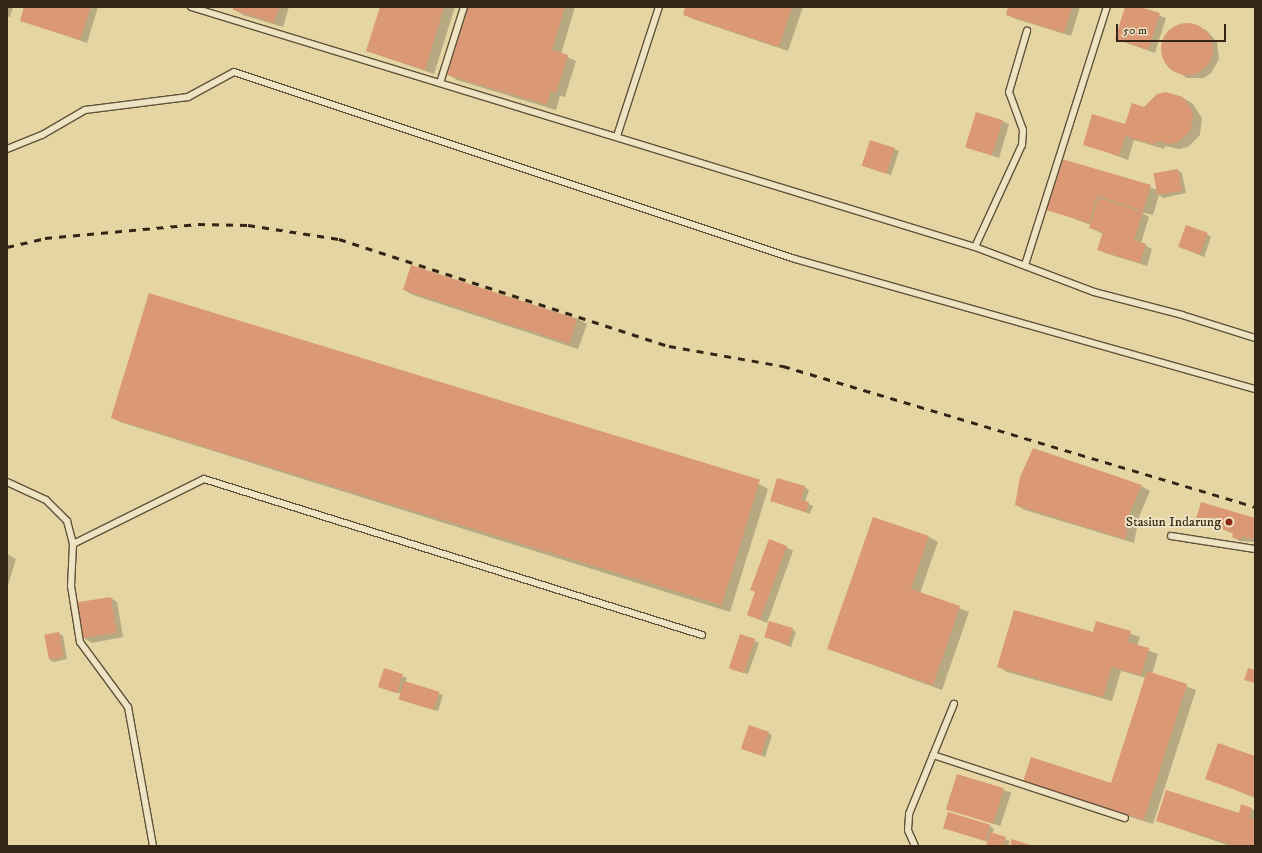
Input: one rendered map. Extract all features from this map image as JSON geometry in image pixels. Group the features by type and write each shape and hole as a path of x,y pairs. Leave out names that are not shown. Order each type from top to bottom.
{"lane":[{"path":"191,7 204,9 975,247 1094,292 1182,315 1255,338"},
{"path":"440,83 464,7"},
{"path":"617,136 659,7"},
{"path":"1025,266 1107,7"},
{"path":"975,247 1022,145 1023,130 1009,92 1027,31"},
{"path":"7,150 42,135 85,110 188,97 234,72 795,259 1255,389"},
{"path":"73,544 204,479 702,635"},
{"path":"7,482 46,500 67,521 73,544 71,586 80,642 128,707 153,846"},
{"path":"1171,536 1255,549"},
{"path":"915,846 908,830 909,814 954,704"},
{"path":"933,755 1125,818"}],"building":[{"path":"24,7 91,7 80,40 20,21"},
{"path":"233,7 279,7 274,23 233,10"},
{"path":"380,7 444,7 425,70 366,51"},
{"path":"468,7 565,7 552,50 568,55 556,93 551,91 547,105 447,75"},
{"path":"685,7 792,7 779,47 683,15"},
{"path":"1008,7 1072,7 1064,33 1006,15"},
{"path":"1125,7 1140,7 1160,13 1148,50 1115,39"},
{"path":"1182,23 1192,23 1206,30 1213,44 1213,54 1206,68 1192,75 1182,75 1172,71 1165,64 1161,54 1161,44 1165,34 1172,27"},
{"path":"1166,92 1183,97 1193,112 1191,130 1178,142 1170,144 1156,141 1155,145 1125,136 1119,156 1083,145 1092,114 1125,124 1132,103 1144,107 1157,94"},
{"path":"976,112 1003,120 992,156 965,147"},
{"path":"870,140 895,148 886,174 862,166"},
{"path":"1062,159 1151,185 1143,211 1097,196 1089,223 1046,210"},
{"path":"1178,169 1182,191 1157,195 1153,173"},
{"path":"1098,198 1143,212 1134,240 1146,244 1140,263 1097,250 1103,232 1089,228"},
{"path":"1186,225 1208,233 1200,254 1178,247"},
{"path":"411,265 577,319 569,344 403,290"},
{"path":"149,293 760,480 722,605 111,418"},
{"path":"1033,448 1142,485 1130,512 1125,539 1015,505 1020,477"},
{"path":"777,478 805,486 801,500 809,502 806,512 770,501"},
{"name":"Stasiun Indarung","path":"1201,502 1255,518 1255,536 1252,539 1242,536 1241,540 1232,537 1233,533 1196,519"},
{"path":"873,517 929,536 911,589 960,606 933,685 827,649"},
{"path":"769,539 787,546 760,620 747,615 755,592 750,590"},
{"path":"111,597 117,633 83,638 77,602"},
{"path":"1014,610 1093,632 1096,621 1131,631 1128,642 1149,648 1141,675 1112,667 1103,697 997,667"},
{"path":"769,621 793,628 788,644 764,637"},
{"path":"59,632 64,657 49,659 44,635"},
{"path":"740,634 755,639 744,673 729,668"},
{"path":"384,668 403,674 397,693 378,687"},
{"path":"1248,668 1255,670 1255,683 1244,680"},
{"path":"1147,671 1187,684 1144,820 1023,782 1031,757 1111,783"},
{"path":"404,681 439,692 434,710 398,699"},
{"path":"749,725 769,732 761,755 741,749"},
{"path":"1218,743 1255,756 1255,797 1205,779"},
{"path":"957,774 1004,788 993,824 946,809"},
{"path":"1166,790 1239,813 1241,804 1252,808 1249,818 1255,820 1254,846 1235,846 1156,821"},
{"path":"948,812 990,825 985,841 943,828"},
{"path":"990,832 1006,837 1003,846 986,846"},
{"path":"1012,839 1033,846 1010,846"}],"railway":[{"path":"7,247 45,238 198,224 248,225 339,239 669,346 783,366 1255,507"}],"place":[{"name":"Stasiun Indarung","path":"1229,522"}]}
